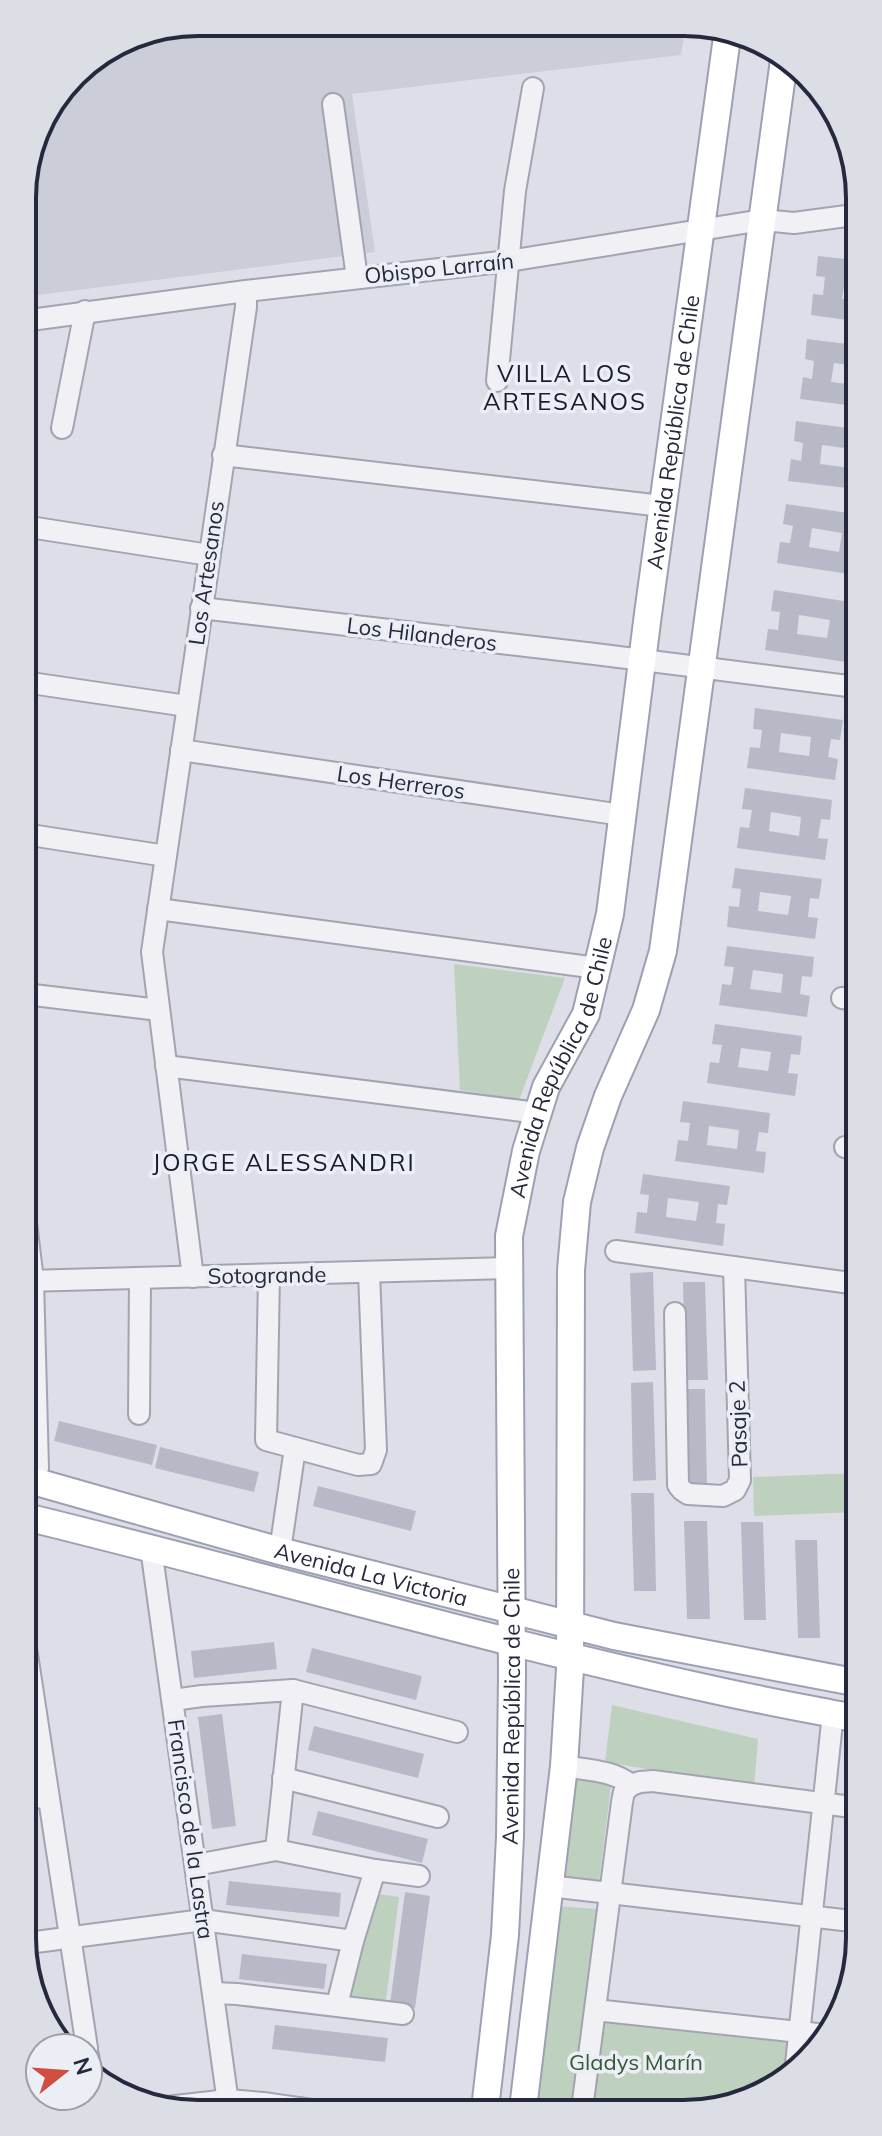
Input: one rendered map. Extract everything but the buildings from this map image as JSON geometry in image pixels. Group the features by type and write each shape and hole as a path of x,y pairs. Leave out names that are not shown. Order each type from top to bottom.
{"main road":[{"name":"Avenida República de Chile","path":"486,2100 505,1921 511,1794 509,1236 526,1151 546,1087 586,1014 610,914 726,42"},
{"name":"Avenida República de Chile","path":"524,2100 564,1766 570,1655 571,1270 577,1202 598,1121 646,1010 663,951 783,70"},
{"name":"Avenida La Victoria","path":"36,1481 280,1551 614,1636 846,1681"},
{"name":"Avenida La Victoria","path":"36,1519 570,1655 712,1689 846,1716"}],"street":[{"path":"497,381 515,191 533,88"},
{"path":"333,104 357,278"},
{"name":"Obispo Larraín","path":"36,319 509,261 762,220 794,223 846,216"},
{"name":"Los Artesanos","path":"193,1277 152,952 246,291"},
{"path":"62,428 85,311"},
{"path":"223,455 662,506"},
{"path":"36,528 209,555"},
{"name":"Los Hilanderos","path":"201,608 846,686"},
{"path":"36,684 187,706"},
{"name":"Los Herreros","path":"181,750 622,815"},
{"path":"36,836 166,856"},
{"path":"158,909 597,968"},
{"path":"36,995 159,1010"},
{"path":"166,1066 538,1113"},
{"path":"616,1251 846,1282"},
{"name":"Pasaje 2","path":"675,1313 678,1485 688,1494 723,1496 735,1490 740,1480 734,1267"},
{"name":"Sotogrande","path":"36,1280 509,1268"},
{"path":"269,1275 266,1440 358,1465 371,1464 376,1450 369,1273"},
{"path":"139,1414 140,1278"},
{"path":"36,1421 36,1471"},
{"path":"280,1551 295,1448"},
{"name":"Francisco de la Lastra","path":"151,1548 228,2100"},
{"path":"173,1700 293,1690 457,1732"},
{"path":"276,1850 293,1690"},
{"path":"797,2054 823,1804 846,1716"},
{"path":"36,1717 85,2032"},
{"path":"564,1766 612,1775 631,1785"},
{"path":"283,1778 438,1817"},
{"path":"583,2100 624,1792 631,1785 653,1781 846,1807"},
{"path":"36,1798 48,1796"},
{"path":"196,1865 276,1850 419,1876"},
{"path":"337,2005 375,1870"},
{"path":"549,1886 846,1921"},
{"path":"36,1942 203,1920 353,1941"},
{"path":"213,1993 403,2014"},
{"path":"595,2010 815,2034"}],"shaded area":[{"path":"187,36 684,36 681,55 352,94 375,252 36,295 36,187 48,136 69,99 99,69 136,48 166,39"}],"green space":[{"path":"454,964 565,978 519,1100 460,1090"},
{"path":"846,1473 846,1512 754,1516 753,1477"},
{"path":"612,1705 758,1739 754,1787 605,1762"},
{"path":"573,1777 611,1785 599,1883 561,1876"},
{"path":"364,1892 399,1897 385,2008 331,2001"},
{"path":"555,1906 598,1909 574,2100 534,2100"},
{"name":"Gladys Marín","path":"595,2012 813,2036 774,2073 726,2094 684,2100 581,2100"}],"district":[{"name":"VILLA LOS ARTESANOS","path":"565,387"},
{"name":"JORGE ALESSANDRI","path":"284,1162"}]}
